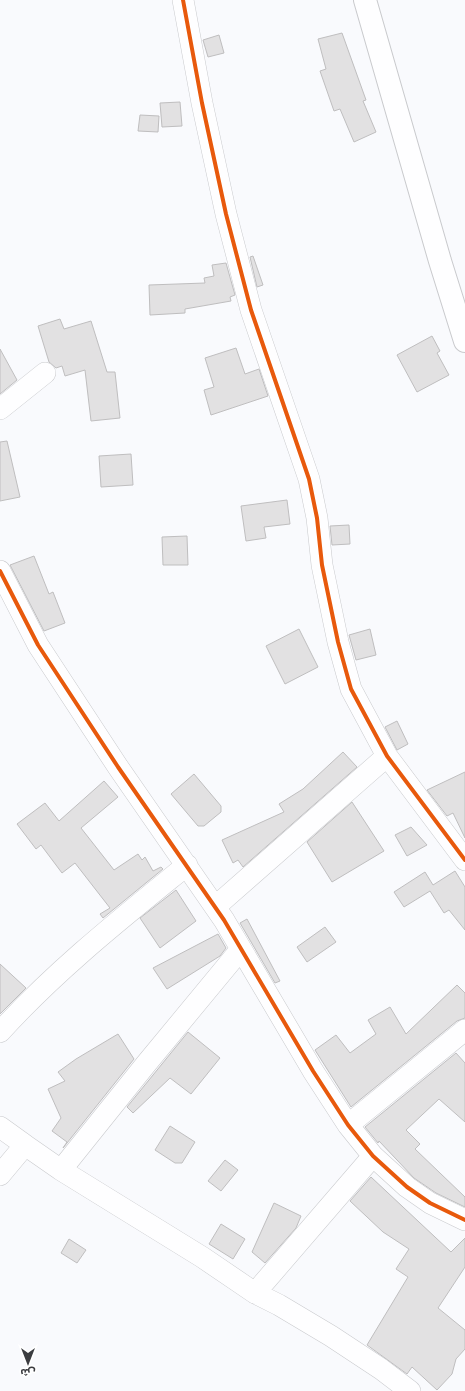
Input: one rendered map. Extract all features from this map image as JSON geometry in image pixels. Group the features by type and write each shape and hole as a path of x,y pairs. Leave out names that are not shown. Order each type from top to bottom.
{"main road":[{"path":"366,0 440,261 465,341"}],"street":[{"path":"183,0 202,103 226,214 251,310 309,479 317,518 322,565 338,642 352,689 387,756 465,860"},
{"path":"0,408 44,373"},
{"path":"0,570 38,645 118,767 215,907 313,1071 348,1125 373,1156 407,1186 430,1203 465,1220"},
{"path":"215,907 387,756"},
{"path":"0,1032 17,1013 84,950 187,865"},
{"path":"61,1170 241,949"},
{"path":"348,1125 465,1030"},
{"path":"0,1127 61,1170 202,1257 255,1293 279,1305 331,1336 381,1369 410,1391"},
{"path":"0,1175 25,1145"},
{"path":"255,1293 373,1156"}],"building":[{"path":"342,33 366,100 363,101 376,132 354,142 340,109 334,111 320,71 326,69 318,39"},
{"path":"219,35 224,53 208,57 203,40"},
{"path":"180,102 182,126 162,127 160,103"},
{"path":"140,115 159,116 158,132 138,131"},
{"path":"253,256 263,285 257,287 250,257"},
{"path":"226,263 235,295 230,297 231,301 185,309 185,313 150,315 149,285 205,283 204,278 214,276 212,265"},
{"path":"60,319 64,329 91,321 107,372 115,372 120,418 91,421 85,370 65,376 62,366 56,368 49,362 38,326"},
{"path":"432,336 440,351 437,353 449,375 417,392 397,355"},
{"path":"236,348 245,374 259,369 268,396 211,415 204,390 214,387 205,358"},
{"path":"0,349 17,380 0,394"},
{"path":"7,441 20,497 0,501 0,442"},
{"path":"131,454 133,485 101,487 99,456"},
{"path":"287,500 290,524 264,527 266,538 246,541 241,506"},
{"path":"349,525 350,544 332,545 330,526"},
{"path":"187,536 188,565 163,565 162,537"},
{"path":"34,556 49,594 53,592 65,623 44,631 10,565"},
{"path":"299,629 318,667 285,684 266,646"},
{"path":"370,629 376,655 356,660 349,635"},
{"path":"397,721 408,744 397,750 385,727"},
{"path":"343,752 357,767 243,867 238,860 233,863 222,840 284,812 279,804 303,789"},
{"path":"465,772 465,838 453,813 447,816 427,790"},
{"path":"194,774 221,806 221,812 204,826 198,826 171,794"},
{"path":"104,781 118,797 81,828 114,870 138,854 142,860 145,857 153,871 161,867 163,869 103,918 100,914 110,908 75,863 62,873 41,845 36,849 17,824 45,803 59,821"},
{"path":"352,802 384,851 332,882 307,842"},
{"path":"411,827 427,845 407,856 395,835"},
{"path":"455,871 465,887 465,930 449,910 444,913 430,891 404,907 394,892 425,872 433,885"},
{"path":"176,890 196,921 160,948 140,918"},
{"path":"247,919 280,981 275,983 240,923"},
{"path":"325,927 336,942 307,962 297,947"},
{"path":"218,934 226,948 220,956 167,989 153,968"},
{"path":"0,964 26,988 0,1014"},
{"path":"457,985 465,993 465,1018 457,1021 351,1107 315,1050 336,1035 350,1053 376,1034 368,1020 390,1007 406,1034"},
{"path":"188,1032 220,1058 191,1094 170,1078 133,1113 127,1107"},
{"path":"118,1034 134,1059 63,1148 67,1142 52,1131 61,1118 48,1089 65,1081 58,1072 76,1059"},
{"path":"456,1053 465,1063 465,1122 439,1099 406,1130 420,1144 415,1149 465,1197 465,1207 436,1193 414,1178 379,1141 378,1143 365,1127"},
{"path":"170,1126 195,1142 182,1163 175,1163 155,1150"},
{"path":"225,1160 238,1170 221,1191 208,1181"},
{"path":"371,1177 451,1252 465,1238 465,1267 438,1308 465,1330 465,1349 456,1359 452,1374 437,1390 412,1367 407,1374 367,1345 408,1277 396,1269 409,1249 383,1232 350,1201"},
{"path":"274,1203 301,1216 296,1228 265,1263 252,1252"},
{"path":"221,1224 245,1239 233,1259 209,1244"},
{"path":"69,1239 86,1250 77,1263 61,1253"}],"cycle path":[{"path":"183,0 202,103 226,214 251,310 309,479 317,518 322,565 338,642 351,689 387,756 465,860"},
{"path":"0,571 38,645 118,767 224,920 313,1071 348,1125 373,1156 407,1187 430,1203 465,1220"}]}
